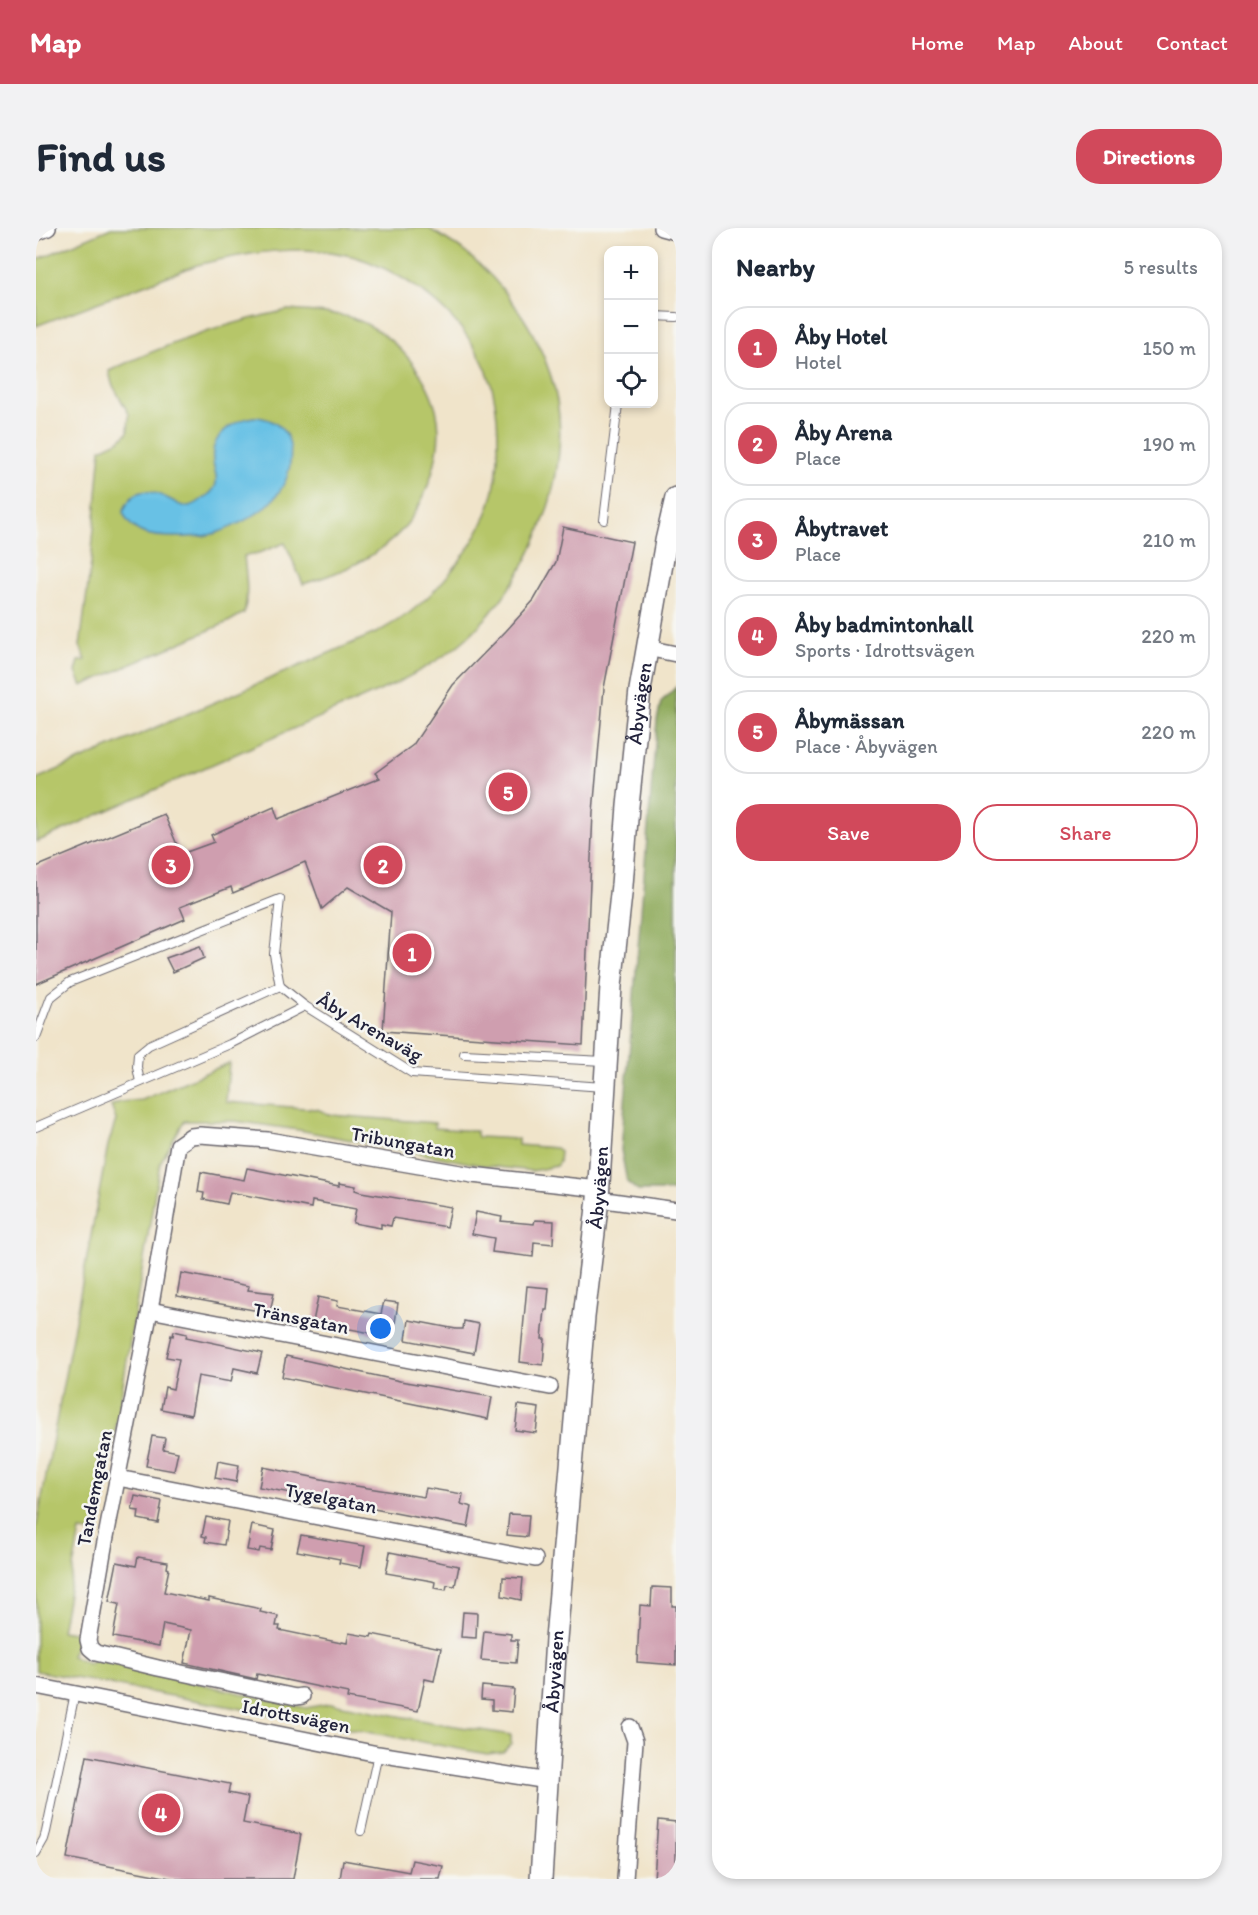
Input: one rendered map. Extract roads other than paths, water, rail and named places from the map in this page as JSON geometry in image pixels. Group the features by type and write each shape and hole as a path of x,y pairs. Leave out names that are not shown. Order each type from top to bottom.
{"street":[{"path":"36,233 48,228"},
{"path":"661,228 676,232"},
{"name":"Åbyvägen","path":"541,1879 550,1710 584,1317 598,1194 611,986 628,806 640,690 666,541 676,498"},
{"path":"647,648 676,654"},
{"name":"Tribungatan","path":"200,1135 268,1140 598,1194 676,1210"},
{"name":"Tandemgatan","path":"200,1135 191,1136 178,1145 150,1310 88,1631 88,1641 90,1648 96,1653 296,1697 302,1696"},
{"name":"Tränsgatan","path":"150,1310 550,1388"},
{"name":"Tygelgatan","path":"118,1478 535,1559"},
{"name":"Idrottsvägen","path":"36,1686 378,1754 548,1781"},
{"path":"624,1879 635,1741 630,1727"}],"lane":[{"path":"658,316 676,317"},
{"path":"603,520 617,408"},
{"path":"36,1037 51,997 70,982 280,899 274,954 280,986 305,1006"},
{"path":"140,1082 137,1067 138,1054 149,1045 280,986"},
{"name":"Åby Arenaväg","path":"36,1127 230,1044 305,1006 411,1074 604,1087"},
{"path":"464,1054 606,1061"},
{"path":"36,1853 46,1832 75,1693"},
{"path":"361,1831 378,1754"}],"water":[{"path":"253,417 264,418 277,424 287,436 290,446 286,480 270,503 241,522 209,535 160,536 145,534 132,526 123,512 127,503 137,493 156,493 181,505 191,506 210,493 216,480 213,463 215,444 230,426"}],"place":[{"name":"Åbymässan","path":"508,792"},
{"name":"Åbytravet","path":"171,865"},
{"name":"Åby Arena","path":"383,865"},
{"name":"Åby Hotel","path":"412,953"},
{"name":"Åby badmintonhall","path":"161,1813"}]}
